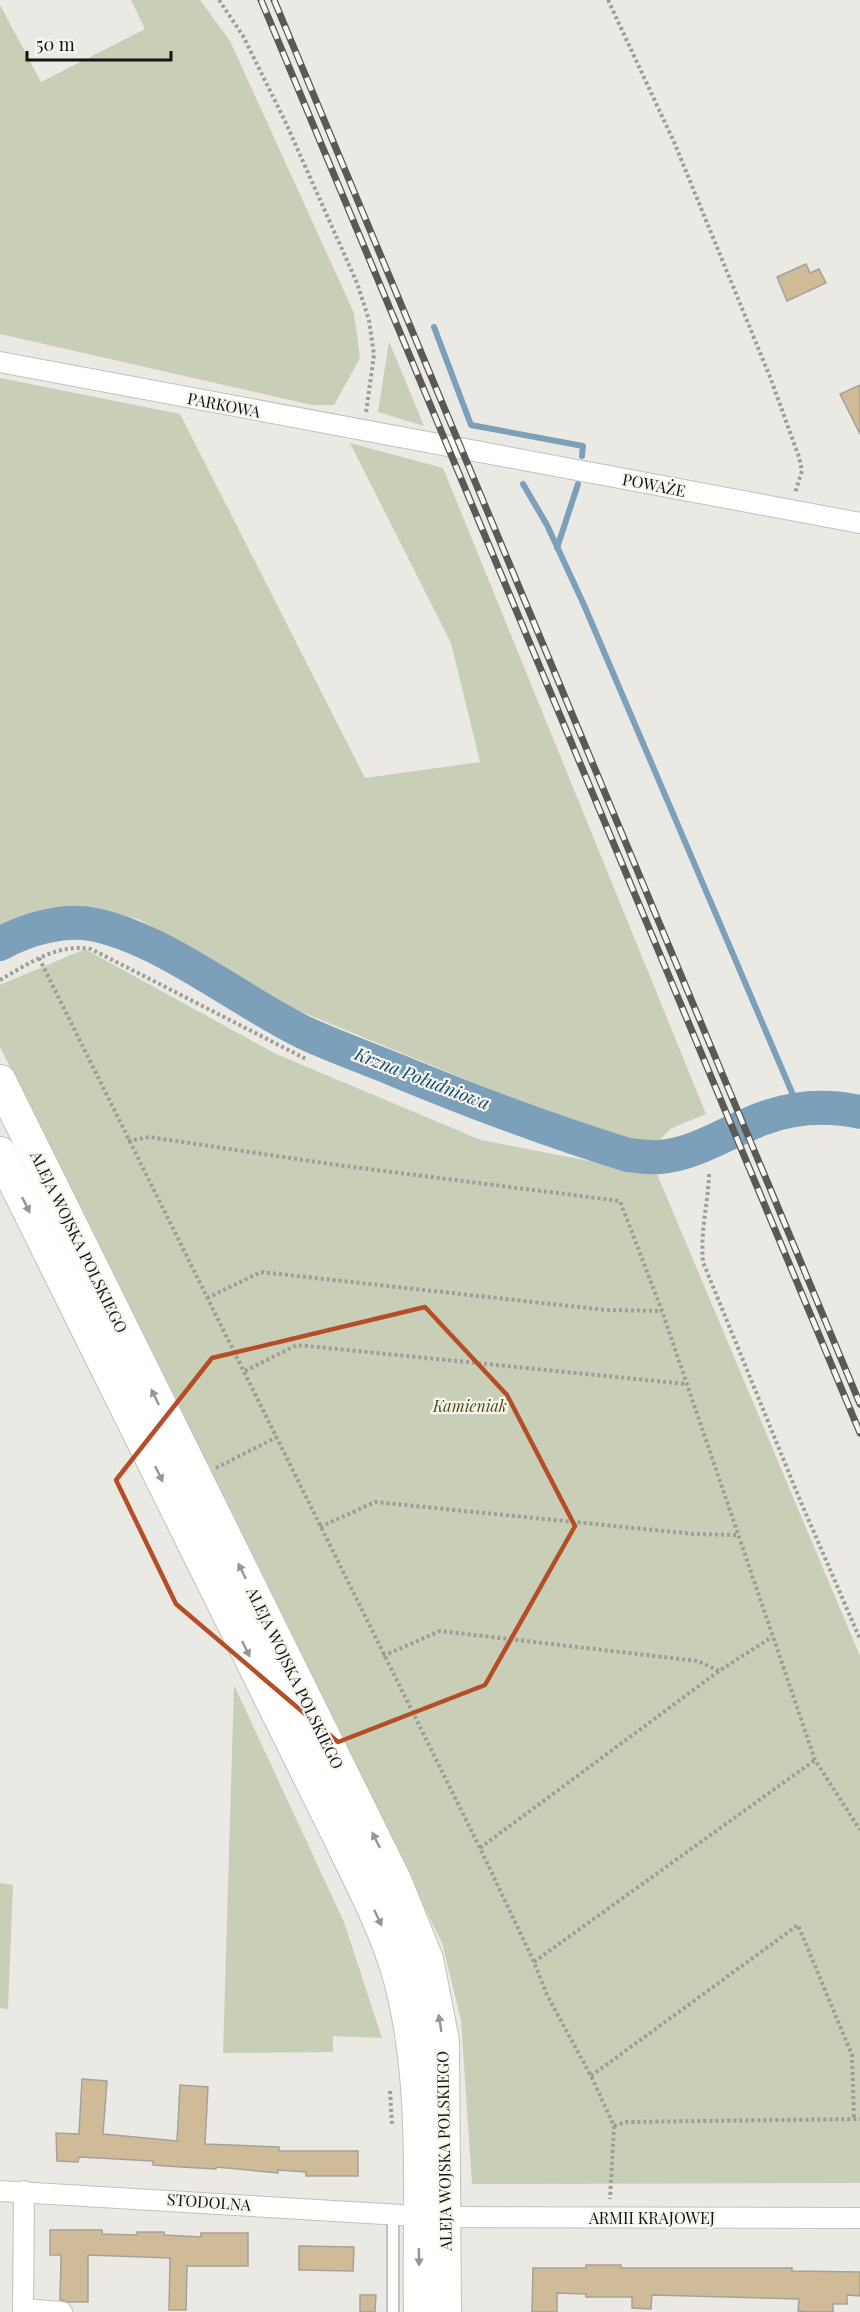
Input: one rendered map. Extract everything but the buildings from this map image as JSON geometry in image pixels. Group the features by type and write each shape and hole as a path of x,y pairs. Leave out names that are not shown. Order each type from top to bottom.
{"main road":[{"name":"ALEJA WOJSKA POLSKIEGO","path":"0,1082 415,1924 433,1979 443,2041 419,2216 445,2312"},
{"name":"ALEJA WOJSKA POLSKIEGO","path":"0,1153 350,1859 387,1940 405,2000 412,2046 418,2125 420,2312"}],"street":[{"name":"PARKOWA","path":"0,363 448,448"},
{"name":"POWAŻE","path":"448,448 860,522"},
{"name":"STODOLNA","path":"0,2191 419,2216"},
{"path":"24,2191 23,2311 62,2312"},
{"name":"ARMII KRAJOWEJ","path":"419,2216 860,2218"}],"lane":[{"path":"393,2312 419,2216"}],"path":[{"path":"219,0 243,36 285,121 357,283 369,320 374,355 362,431"},
{"path":"608,0 674,142 774,387 802,471 794,511"},
{"path":"0,980 39,958 74,946 90,948 308,1059"},
{"path":"39,958 480,1848 534,1962 547,1995 591,2076 614,2126 609,2218"},
{"path":"128,1141 149,1137 337,1165 620,1201 662,1311 815,1760 860,1830"},
{"path":"709,1174 708,1207 701,1237 704,1262 768,1423 860,1639"},
{"path":"207,1298 261,1272 606,1310 662,1311"},
{"path":"245,1371 297,1345 686,1384"},
{"path":"211,1470 277,1437"},
{"path":"321,1527 375,1502 683,1532 738,1534"},
{"path":"383,1656 440,1630 698,1661 719,1671"},
{"path":"480,1848 719,1671 772,1637"},
{"path":"534,1962 815,1760"},
{"path":"591,2076 798,1925 852,2055 854,2119"},
{"path":"390,2084 392,2130"},
{"path":"614,2126 626,2122 860,2119"}],"highlighted area":[{"path":"425,1307 507,1395 575,1526 485,1685 338,1742 176,1604 116,1480 212,1358"}],"green space":[{"path":"131,0 200,0 230,41 354,313 360,358 334,405 312,405 0,334 0,5 41,82 145,29"},
{"path":"389,341 424,426 378,412"},
{"path":"0,378 180,414 365,778 480,762 451,643 350,443 443,468 706,1114 670,1129 654,1146 596,1133 280,1003 210,958 138,919 86,907 41,912 0,933"},
{"name":"Kamieniak","path":"85,949 276,1054 481,1140 657,1174 860,1656 860,2183 472,2184 461,2020 442,1943 0,1047 0,985"},
{"path":"234,1685 344,1922 382,2038 333,2036 333,2052 223,2053"},
{"path":"0,1883 13,1885 8,2009 0,2008"}],"waterway":[{"path":"434,327 471,425 583,446 582,456"},
{"path":"523,484 547,525 584,605 799,1109"},
{"path":"557,548 578,484"},
{"name":"Krzna Południowa","path":"0,944 22,934 59,924 84,923 123,933 176,958 280,1020 316,1038 483,1105 628,1155 644,1157 674,1155 713,1141 751,1123 788,1111 824,1108 860,1112"}],"railway":[{"path":"261,0 860,1433"},
{"path":"274,0 860,1404"}]}
